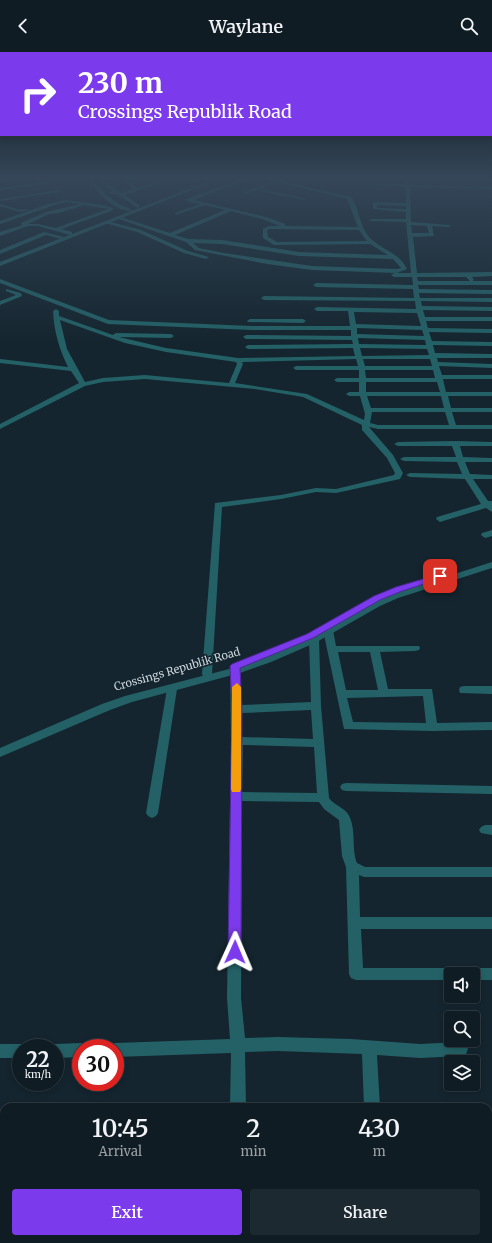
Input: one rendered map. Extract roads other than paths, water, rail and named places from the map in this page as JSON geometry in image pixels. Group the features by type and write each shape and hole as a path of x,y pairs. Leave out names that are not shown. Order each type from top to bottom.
{"street":[{"path":"0,239 12,233"},
{"path":"36,233 42,235"},
{"path":"0,252 46,233 61,237"},
{"path":"65,233 70,234"},
{"path":"0,260 74,233"},
{"path":"0,264 80,233"},
{"path":"143,233 186,252 236,263 287,270 334,274 492,274"},
{"path":"163,233 188,241 198,248 224,255 312,268 402,271 404,269 401,262 371,242 364,233"},
{"path":"170,235 175,233"},
{"path":"265,233 265,237 276,244 371,242"},
{"path":"431,233 432,235 410,235 416,287 422,319 437,366 453,427"},
{"path":"188,241 222,242 299,254 394,257"},
{"path":"468,275 479,292"},
{"path":"0,281 100,320 115,322 252,328 353,325 492,331"},
{"path":"416,287 492,283"},
{"path":"316,285 416,287 492,292"},
{"path":"0,287 19,294 19,296"},
{"path":"0,303 31,293"},
{"path":"264,298 492,300"},
{"path":"62,305 56,310 57,332 72,369 84,384"},
{"path":"475,308 483,331 491,346"},
{"path":"317,309 492,309"},
{"path":"207,674 218,505 281,497 316,490 336,490 397,477 400,473 390,457 365,428 368,410 363,393 362,368 358,358 350,310"},
{"path":"56,317 108,336 166,350 238,360 284,358 492,356"},
{"path":"422,319 492,319"},
{"path":"250,321 314,321"},
{"path":"282,321 285,338 284,358"},
{"path":"345,321 353,325"},
{"path":"108,336 115,322"},
{"path":"166,350 176,324"},
{"path":"108,336 171,336"},
{"path":"246,337 355,337 491,346"},
{"path":"248,347 356,346 429,343"},
{"path":"231,385 240,364 238,360"},
{"path":"0,361 72,369"},
{"path":"296,368 492,366"},
{"path":"0,427 84,384 103,380 145,377 231,385 305,395 366,424 378,427 492,427"},
{"path":"337,380 492,377"},
{"path":"349,394 492,394"},
{"path":"368,410 492,410"},
{"path":"398,444 492,444"},
{"path":"440,519 490,506 468,478 459,459 455,444"},
{"path":"404,459 492,460"},
{"path":"410,475 492,478"},
{"name":"Crossings Republik Road","path":"0,746 78,711 132,692 207,674 236,669 310,636 377,598 414,584 492,561"},
{"path":"0,753 106,707 129,699 172,689 274,658 314,639 328,630 395,596 492,565"},
{"path":"328,630 334,649 348,726 492,726"},
{"path":"314,639 316,706 323,798 329,807 342,815 344,818 348,841 348,854 352,868 356,974 444,974"},
{"path":"334,649 415,648"},
{"path":"374,649 384,693"},
{"path":"236,669 237,741 234,998 238,1045 238,1103"},
{"path":"152,813 172,689"},
{"path":"464,690 492,690"},
{"path":"342,694 428,692 432,727"},
{"path":"237,709 316,706"},
{"path":"237,741 319,743"},
{"path":"346,787 492,790"},
{"path":"236,796 323,798"},
{"path":"352,868 364,872 492,872"},
{"path":"354,923 492,923"},
{"path":"480,974 492,974"},
{"path":"124,1050 278,1044 420,1051 461,1050"},
{"path":"369,1048 372,1103"},
{"path":"0,1050 12,1051"}]}
